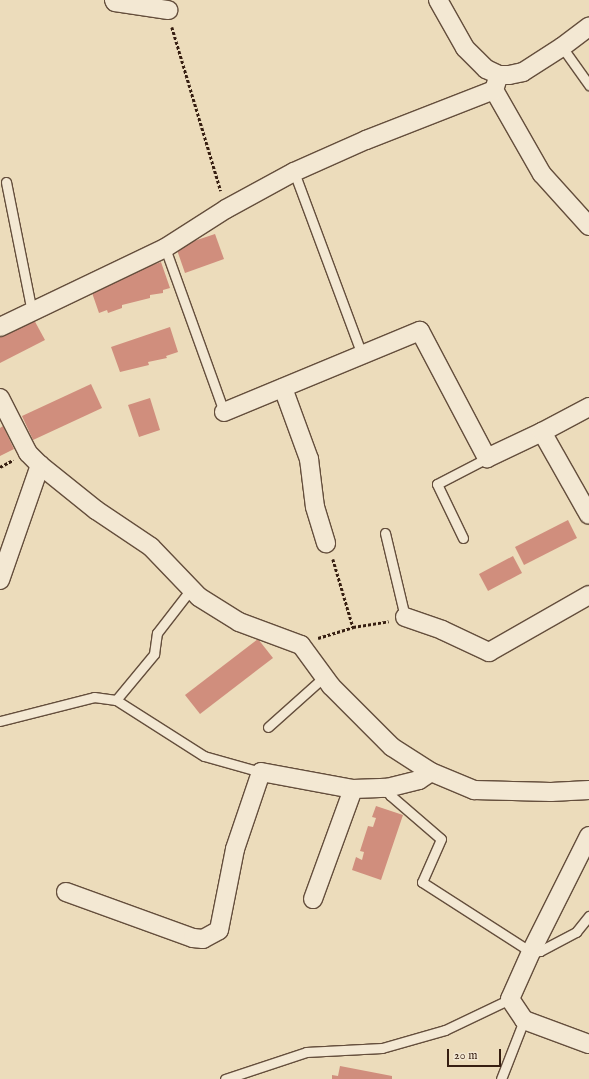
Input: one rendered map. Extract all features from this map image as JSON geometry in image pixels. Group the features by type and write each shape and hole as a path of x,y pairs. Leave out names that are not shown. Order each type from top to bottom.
{"street":[{"path":"114,0 115,2 168,10"},
{"path":"438,0 465,48 497,82 542,174 589,226"},
{"path":"0,327 165,248 226,209 294,172 497,82 509,75 523,72 562,47 589,27"},
{"path":"224,412 420,331 487,458 542,432 589,407"},
{"path":"283,388 308,459 315,507 326,543"},
{"path":"0,398 28,453 40,465 96,510 151,548 199,598 239,622 300,645 324,676 356,712 392,747 431,772 474,790 551,792 589,790"},
{"path":"542,432 589,515"},
{"path":"0,580 40,465"},
{"path":"405,617 442,630 489,652 589,596"},
{"path":"66,892 193,938 203,940 219,930 235,849 261,772 353,789 387,788 420,780 431,772"},
{"path":"313,899 353,789"},
{"path":"589,836 531,952 510,999 524,1020 589,1044"}],"lane":[{"path":"562,47 589,85"},
{"path":"294,172 362,355"},
{"path":"6,182 32,312"},
{"path":"165,248 224,412"},
{"path":"463,538 438,484 487,458"},
{"path":"385,533 405,617"},
{"path":"116,700 154,654 157,633 191,589"},
{"path":"268,727 324,676"},
{"path":"0,721 94,697 116,700 204,756 261,772"},
{"path":"387,788 390,795 441,839 422,882 531,952 540,951 576,932 589,916"},
{"path":"226,1079 306,1052 382,1048 445,1030 510,999"},
{"path":"501,1079 524,1020"}],"path":[{"path":"168,10 176,42 226,209"},
{"path":"326,543 329,546 353,627"},
{"path":"300,645 353,627 399,620 405,617"}],"building":[{"path":"215,234 224,259 185,273 177,250 179,246"},
{"path":"161,262 170,288 163,290 163,293 150,295 150,298 122,305 122,308 108,313 107,310 99,313 90,287"},
{"path":"33,318 45,340 0,363 0,336"},
{"path":"170,327 178,352 166,356 167,358 148,362 149,365 120,372 111,347"},
{"path":"91,384 102,408 33,440 22,416"},
{"path":"150,398 160,430 139,437 128,405"},
{"path":"3,426 14,449 0,456 0,428"},
{"path":"568,520 577,538 524,565 515,547"},
{"path":"513,556 522,573 488,591 479,574"},
{"path":"258,639 273,658 200,714 185,695"},
{"path":"376,806 403,815 381,880 352,870 356,857 362,860 364,852 360,851 368,826 373,827 376,818 372,817"},
{"path":"340,1066 392,1076 392,1079 332,1079 332,1075 338,1076"}]}
